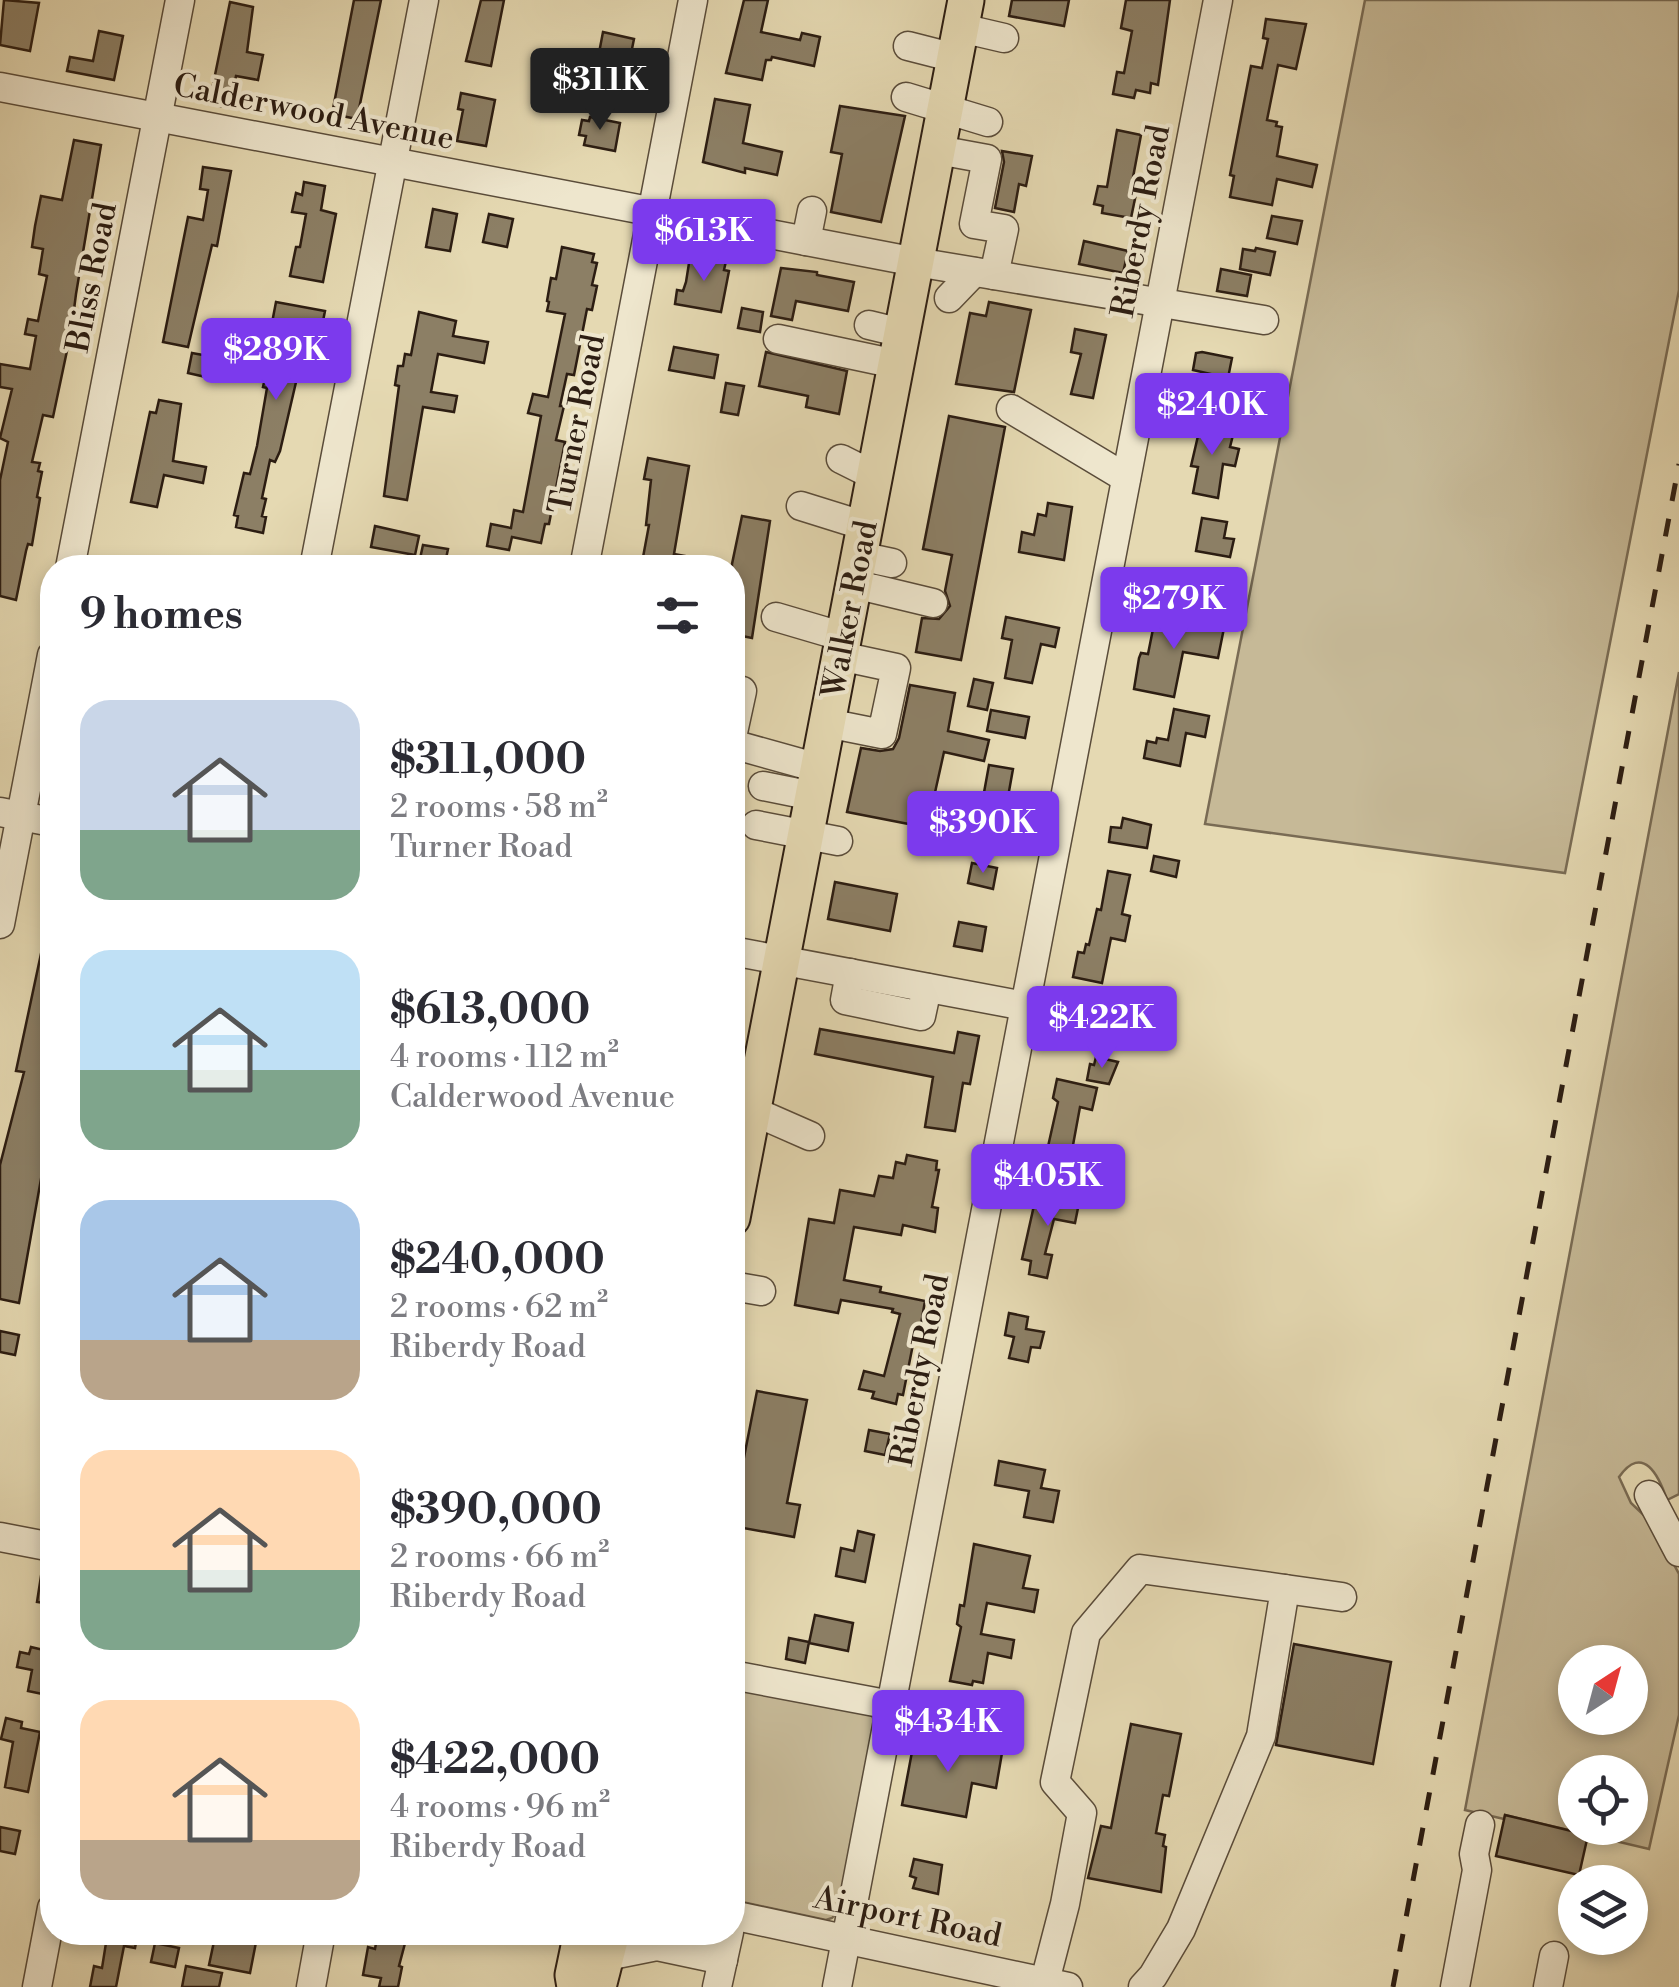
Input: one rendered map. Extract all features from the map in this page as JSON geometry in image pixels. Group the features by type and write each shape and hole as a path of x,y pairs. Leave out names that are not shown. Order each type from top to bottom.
{"main road":[{"name":"Walker Road","path":"745,1150 781,961 822,839 816,782 842,647 868,557 889,340 916,262 961,29"},
{"path":"576,1987 573,1975 600,1952"}],"street":[{"name":"Bliss Road","path":"73,555 180,0"},
{"path":"317,555 424,0"},
{"name":"Turner Road","path":"586,555 693,0"},
{"name":"Riberdy Road","path":"837,1987 1218,0"},
{"path":"908,46 961,29 1004,38"},
{"name":"Calderwood Avenue","path":"0,87 916,262 1264,320"},
{"path":"906,97 988,122"},
{"path":"938,150 986,159 974,224 1004,229 984,274 949,298"},
{"path":"806,241 812,211"},
{"path":"778,339 889,340"},
{"path":"1011,409 1126,478"},
{"path":"841,459 875,476"},
{"path":"801,506 933,602"},
{"path":"776,616 896,668 882,734 827,722"},
{"path":"0,924 11,814 40,702"},
{"path":"745,750 816,782"},
{"path":"764,786 816,782"},
{"path":"11,814 40,820"},
{"path":"756,825 822,839"},
{"path":"745,945 781,961 1025,1006"},
{"path":"753,1112 810,1136"},
{"path":"745,1288 761,1291"},
{"path":"1662,1502 1679,1552"},
{"path":"0,1537 40,1545"},
{"path":"1056,1984 1065,1904 1082,1813 1056,1782 1086,1632 1140,1568 1342,1597"},
{"path":"1143,1987 1181,1929 1261,1736 1285,1590"},
{"path":"745,1677 891,1705"},
{"path":"1455,1987 1477,1870 1474,1854 1480,1825"},
{"name":"Airport Road","path":"745,1918 846,1938 937,1969 1056,1984"},
{"path":"37,1987 45,1945"},
{"path":"310,1987 318,1945"},
{"path":"600,1952 656,1946 723,1960"},
{"path":"1548,1987 1554,1956"}],"shaded area":[{"path":"1365,0 1679,0 1679,290 1565,873 1205,824"},
{"path":"1679,672 1679,1494 1667,1500 1655,1473 1643,1463 1628,1467 1619,1477 1631,1503 1651,1522 1679,1574 1679,1715 1649,1849 1632,1845 1648,1845 1648,1755 1558,1755 1558,1828 1505,1815 1504,1819 1465,1810"},
{"path":"745,1686 864,1709 873,1717 875,1731 841,1908 826,1920 745,1903"}],"building":[{"path":"4,0 39,3 30,51 0,45"},
{"path":"354,0 381,0 357,119 332,114"},
{"path":"481,0 504,0 491,66 466,61"},
{"path":"744,0 768,0 761,32 800,40 802,33 820,37 814,66 772,57 766,60 762,80 726,73"},
{"path":"1012,0 1069,0 1064,26 1009,16"},
{"path":"1126,0 1170,0 1158,85 1151,83 1150,93 1136,90 1134,98 1113,94 1117,72 1124,73 1132,31 1121,28"},
{"path":"230,2 253,7 247,52 263,55 258,80 236,76 230,108 209,104"},
{"path":"1266,19 1306,24 1296,69 1278,65 1267,120 1282,127 1277,156 1317,165 1312,187 1277,179 1272,205 1230,197 1234,176 1230,175 1251,66 1262,68 1268,39 1263,38"},
{"path":"99,31 123,36 114,80 67,71 70,57 93,61"},
{"path":"603,32 634,39 623,93 601,88 609,55 599,53"},
{"path":"461,93 495,100 486,146 457,141 463,110 458,109"},
{"path":"715,99 750,105 743,143 782,152 777,175 745,168 745,173 703,162"},
{"path":"840,106 905,116 881,222 831,212 842,154 831,152"},
{"path":"590,117 620,123 615,151 584,145 586,136 579,135 582,120 589,121"},
{"path":"1117,130 1141,135 1131,188 1137,189 1131,218 1102,213 1103,206 1094,204 1098,186 1107,187"},
{"path":"74,140 101,145 76,294 72,325 77,326 73,343 69,342 53,417 43,415 32,462 40,463 38,471 42,472 37,497 40,498 16,600 0,596 0,480 8,442 0,438 12,389 0,387 0,364 30,369 36,336 25,334 28,319 38,321 47,276 39,274 43,249 32,247 35,226 41,196 62,200"},
{"path":"1002,151 1032,156 1026,186 1019,184 1014,212 995,208 1004,162"},
{"path":"203,167 231,171 217,246 212,245 188,347 163,342 188,217 203,220 208,190 200,189"},
{"path":"304,182 325,186 321,210 336,214 323,282 290,276 306,214 292,212 296,193 302,195"},
{"path":"433,209 457,214 450,251 426,247"},
{"path":"489,214 513,219 507,247 483,242"},
{"path":"1272,216 1302,221 1297,244 1267,238"},
{"path":"1084,241 1128,251 1123,273 1079,264"},
{"path":"562,247 594,254 592,262 597,263 592,285 597,286 592,310 587,309 574,375 567,374 560,406 564,406 556,440 565,442 549,524 545,524 541,543 512,537 509,550 487,546 491,524 511,528 514,510 523,512 541,416 528,413 533,394 548,397 565,314 547,311 551,278 556,279"},
{"path":"1243,249 1275,252 1270,275 1240,269"},
{"path":"690,257 726,261 724,270 729,271 721,312 675,304 677,290 683,291 686,282"},
{"path":"781,268 854,282 848,311 796,301 792,320 771,316"},
{"path":"1221,269 1251,275 1247,296 1217,291"},
{"path":"276,302 325,311 321,331 313,333 308,354 303,352 280,451 275,462 270,460 262,498 266,499 263,533 236,527 238,516 234,515 244,473 250,474 257,446"},
{"path":"989,302 1031,310 1014,392 956,384 970,313 986,316"},
{"path":"742,308 763,312 760,332 738,328"},
{"path":"419,312 456,321 453,336 488,342 484,363 438,354 431,392 457,396 454,412 423,407 407,500 384,496 399,386 395,385 398,366 403,366 405,354 411,355"},
{"path":"1075,329 1106,335 1093,398 1071,394 1081,354 1071,352"},
{"path":"674,347 718,355 714,378 669,370"},
{"path":"766,352 847,371 839,414 806,407 808,396 759,386"},
{"path":"192,353 214,357 210,378 188,373"},
{"path":"1196,353 1232,358 1228,378 1193,370"},
{"path":"726,383 744,386 738,415 721,412"},
{"path":"1240,386 1271,392 1263,422 1234,416"},
{"path":"159,400 181,404 173,461 206,467 203,483 164,475 157,507 131,502 150,412 156,413"},
{"path":"949,416 1005,427 961,660 916,652 922,618 939,619 950,606 945,591 952,555 923,549"},
{"path":"1201,423 1234,431 1230,447 1239,449 1235,466 1223,464 1218,498 1193,493 1198,467 1191,466"},
{"path":"648,458 689,466 674,554 680,555 643,555 651,480 644,479"},
{"path":"1048,503 1072,507 1064,560 1019,552 1022,532 1034,535 1038,514 1046,516"},
{"path":"742,516 770,521 752,638 745,637 745,555 734,555"},
{"path":"1202,518 1227,522 1224,538 1234,539 1230,557 1196,551"},
{"path":"375,526 419,536 415,555 371,547"},
{"path":"423,545 448,549 447,555 421,555"},
{"path":"1156,614 1224,628 1218,658 1183,652 1174,697 1134,689 1139,658 1141,653 1148,654"},
{"path":"1006,617 1059,628 1055,647 1041,644 1032,683 1005,678 1012,640 1002,638"},
{"path":"974,679 993,683 987,710 968,706"},
{"path":"910,685 955,693 948,731 989,740 984,761 944,752 924,827 847,812 861,748 893,749"},
{"path":"1174,709 1209,716 1205,737 1186,733 1180,766 1144,758 1147,741 1168,740"},
{"path":"991,710 1029,717 1025,738 987,731"},
{"path":"989,765 1013,769 1003,825 979,820"},
{"path":"1123,818 1151,825 1147,848 1109,842 1111,827 1121,828"},
{"path":"1154,856 1179,861 1176,877 1151,871"},
{"path":"972,863 997,868 993,889 968,883"},
{"path":"1108,871 1130,875 1122,914 1130,916 1125,941 1111,938 1102,983 1073,977 1078,952 1084,953 1086,944 1089,945 1097,909 1101,910"},
{"path":"835,882 897,894 890,931 828,919"},
{"path":"959,922 986,927 982,951 954,946"},
{"path":"40,958 40,1185 19,1303 0,1299 0,1165 24,1072 16,1071"},
{"path":"820,1029 954,1053 958,1032 979,1036 970,1084 963,1083 955,1131 925,1127 933,1077 815,1054"},
{"path":"1096,1057 1118,1062 1109,1084 1087,1080 1090,1064 1094,1065"},
{"path":"1057,1079 1097,1088 1092,1110 1080,1107 1071,1156 1047,1151 1058,1102 1053,1098"},
{"path":"907,1155 937,1161 932,1207 938,1208 935,1232 903,1225 901,1235 854,1227 844,1280 925,1301 903,1395 898,1394 896,1404 872,1398 874,1392 859,1389 864,1371 884,1376 900,1314 892,1312 893,1309 841,1300 838,1313 795,1305 809,1219 834,1223 840,1190 874,1196 879,1176 893,1178 896,1162 905,1164"},
{"path":"1065,1189 1081,1193 1075,1223 1054,1219 1045,1254 1052,1255 1047,1278 1029,1274 1031,1261 1022,1259 1035,1201 1042,1202 1043,1195 1063,1199"},
{"path":"1009,1313 1028,1317 1026,1329 1044,1332 1040,1348 1031,1347 1028,1362 1009,1358 1014,1337 1005,1335"},
{"path":"0,1331 19,1335 15,1355 0,1352"},
{"path":"757,1391 807,1400 787,1503 800,1505 794,1537 745,1528 745,1452"},
{"path":"869,1430 890,1434 885,1455 865,1451"},
{"path":"999,1461 1045,1470 1041,1488 1059,1491 1053,1522 1024,1517 1029,1491 995,1485"},
{"path":"858,1531 874,1535 865,1582 836,1576 841,1548 854,1551"},
{"path":"974,1544 1030,1556 1023,1588 1038,1590 1034,1612 987,1603 981,1634 1014,1640 1011,1658 988,1653 983,1683 973,1681 972,1685 950,1681 961,1627 957,1624 960,1605 964,1606"},
{"path":"815,1615 853,1623 848,1651 809,1643"},
{"path":"789,1638 809,1642 805,1663 786,1659"},
{"path":"1294,1644 1391,1662 1373,1764 1276,1745"},
{"path":"31,1647 40,1649 40,1694 28,1691 32,1670 17,1667 20,1652 29,1654"},
{"path":"6,1718 22,1722 21,1728 40,1732 28,1792 5,1787 13,1742 1,1739"},
{"path":"1131,1724 1181,1734 1169,1796 1163,1795 1156,1833 1165,1835 1161,1892 1088,1878 1101,1826 1111,1828"},
{"path":"915,1736 1002,1753 996,1788 972,1783 966,1817 902,1805"},
{"path":"1505,1815 1558,1828 1558,1845 1586,1845 1581,1865 1558,1865 1558,1870 1496,1856"},
{"path":"0,1827 20,1831 15,1854 0,1851"},
{"path":"914,1859 942,1865 938,1894 913,1888 916,1878 910,1876"},
{"path":"106,1945 136,1945 124,1946 116,1987 90,1987 94,1966 102,1968"},
{"path":"155,1945 179,1948 175,1967 151,1962"},
{"path":"213,1945 255,1945 250,1973 209,1965"},
{"path":"376,1945 405,1945 398,1987 379,1987 381,1978 363,1975 368,1947 375,1949"},
{"path":"186,1966 222,1973 219,1987 182,1987"}],"railway":[{"path":"1393,1987 1679,464"}]}
